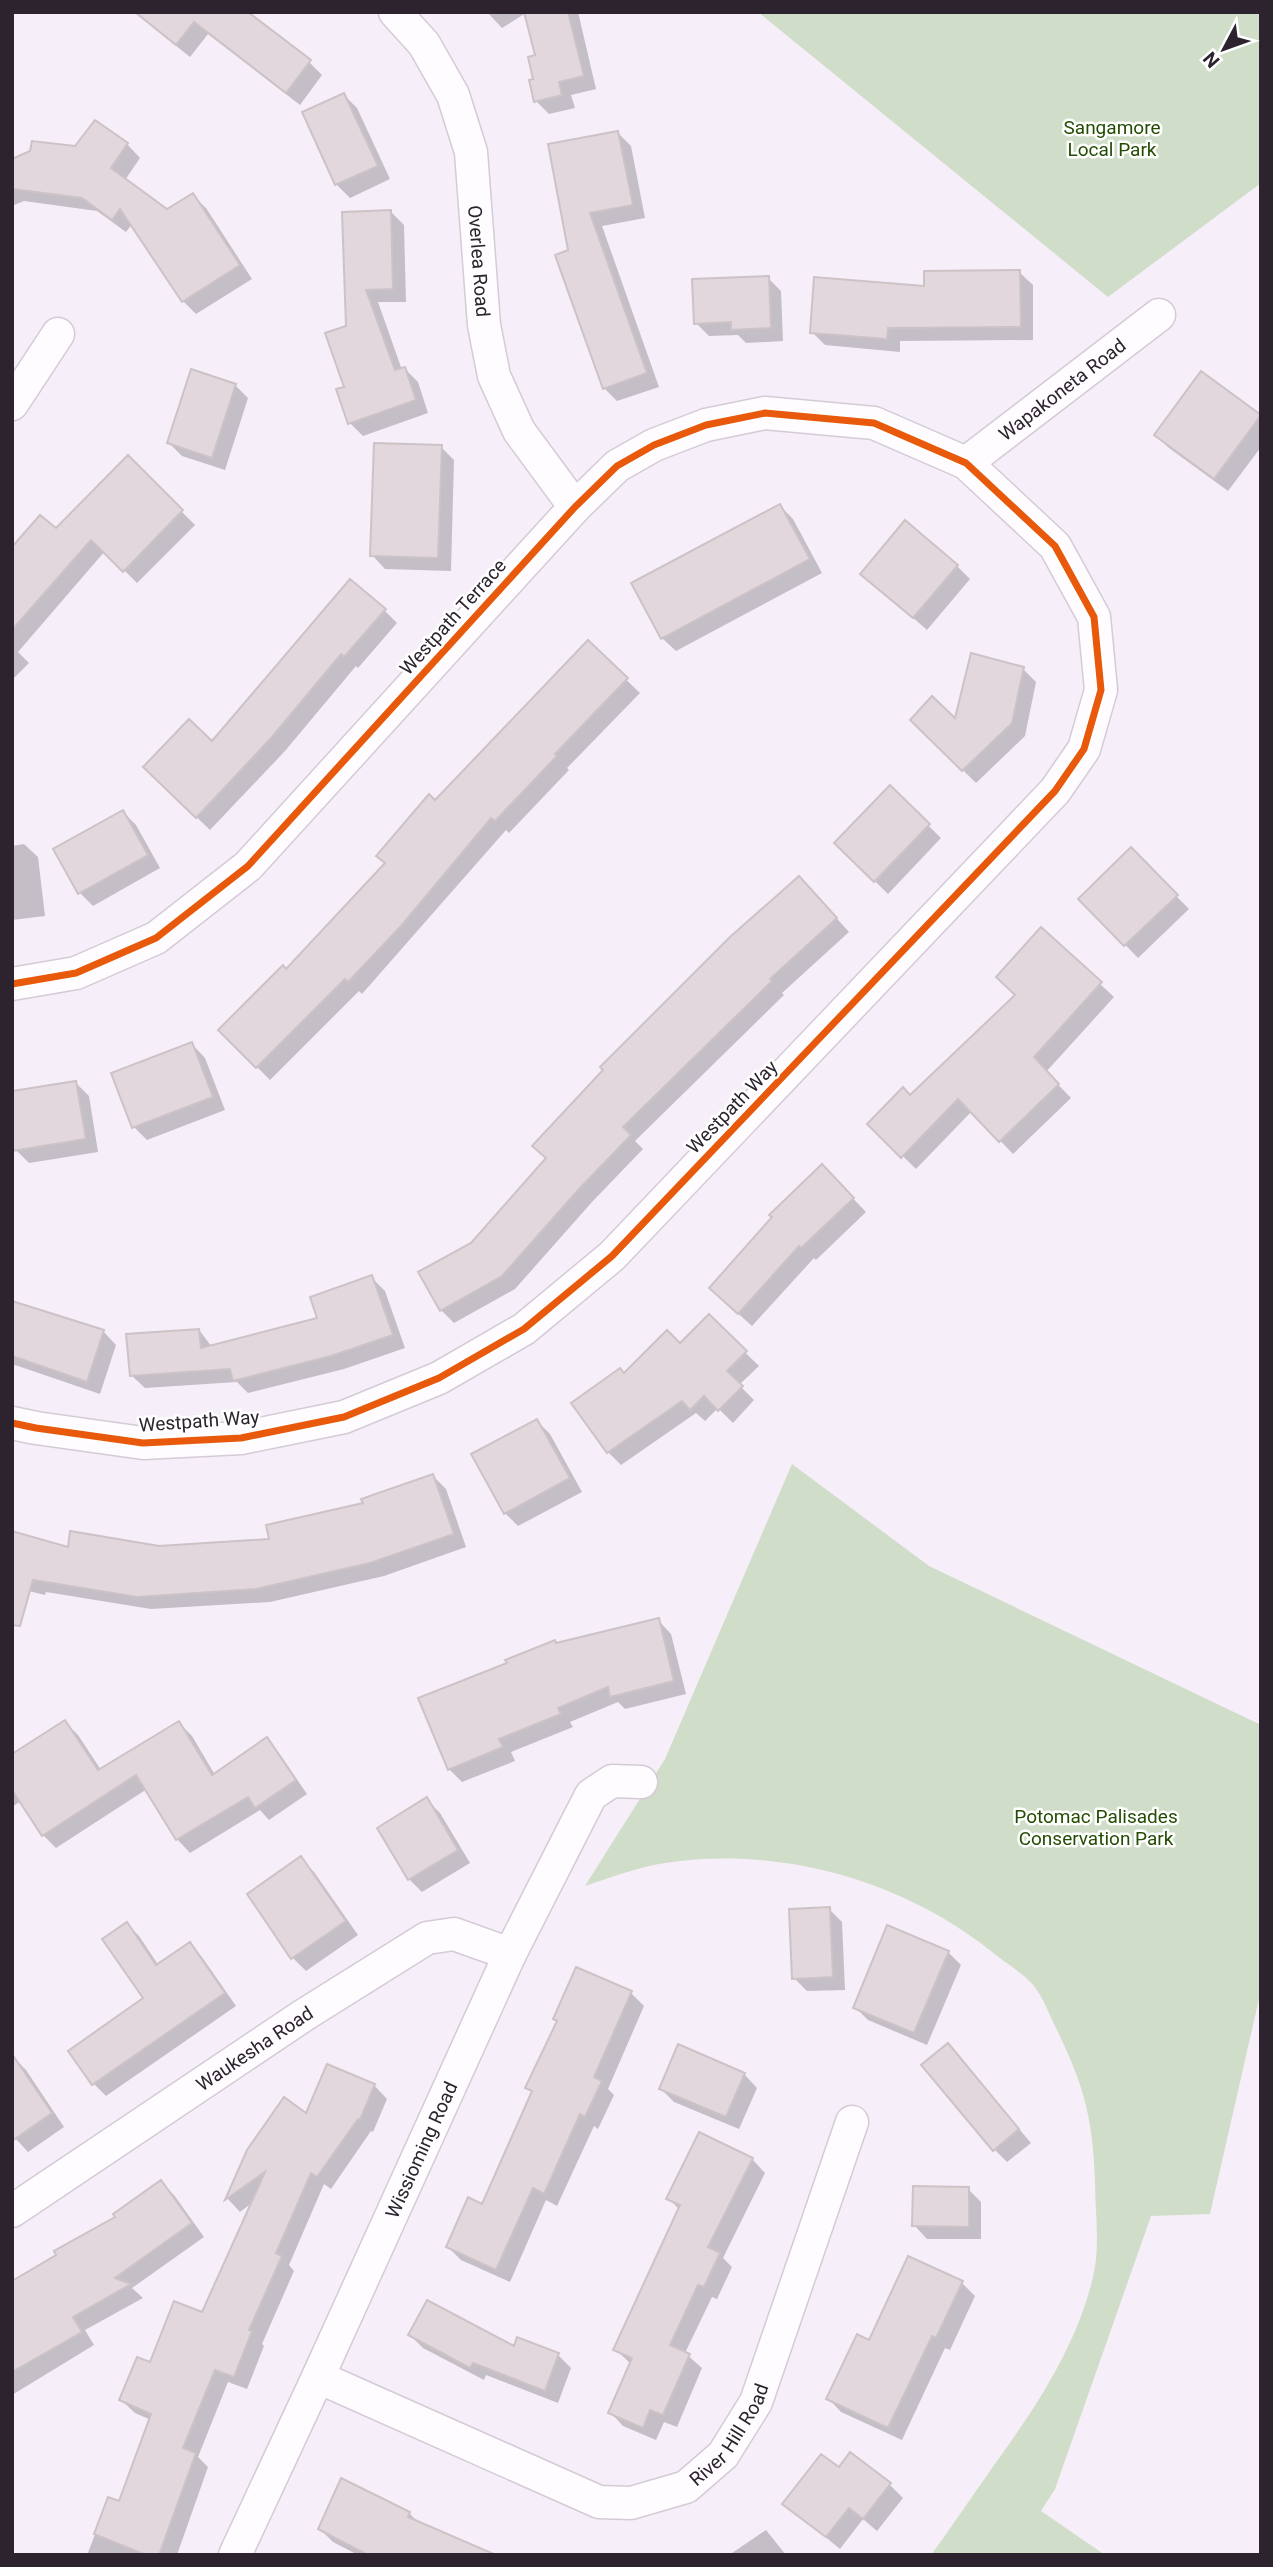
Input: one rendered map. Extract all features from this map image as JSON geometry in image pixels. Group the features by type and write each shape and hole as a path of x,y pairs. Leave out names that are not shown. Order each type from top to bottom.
{"street":[{"name":"Overlea Road","path":"395,12 424,44 453,95 471,152 484,325 494,376 519,431 575,507"},
{"name":"Wapakoneta Road","path":"966,463 1159,315"},
{"path":"12,404 58,334"},
{"name":"Westpath Terrace","path":"12,984 76,973 156,938 248,866 575,507 617,466 654,445 706,425 765,413 874,423 966,463"},
{"name":"Westpath Way","path":"12,1423 143,1443 242,1438 344,1417 439,1378 524,1329 612,1256 1055,791 1084,750 1101,690 1094,617 1055,546 966,463"},
{"name":"Wissioming Road","path":"235,2555 510,1954 591,1796 612,1782 641,1782"},
{"name":"Waukesha Road","path":"12,2211 304,2015 427,1938 454,1934 510,1954"},
{"name":"River Hill Road","path":"318,2377 599,2502 631,2503 686,2487 723,2455 756,2402 852,2122"}],"green space":[{"name":"Sangamore Local Park","path":"758,12 1261,12 1261,183 1108,297"},
{"name":"Potomac Palisades Conservation Park","path":"792,1464 929,1566 1261,1725 1261,1990 1210,2214 1151,2216 1055,2489 1041,2511 1105,2555 931,2555 1048,2384 1078,2323 1095,2269 1095,2181 1089,2119 1073,2065 1034,1986 956,1926 918,1904 878,1887 795,1864 752,1859 665,1863 585,1886 665,1759"}],"building":[{"path":"135,12 248,12 311,60 286,93 194,22 176,45"},
{"path":"524,12 568,12 584,76 559,82 562,95 534,102 528,57 535,55"},
{"path":"344,93 378,166 335,185 302,112"},
{"path":"95,120 128,143 111,168 167,209 193,193 240,265 182,302 120,209 112,220 82,198 12,189 12,159 30,151 32,141 75,146"},
{"path":"618,131 633,205 590,213 647,373 603,389 555,255 568,250 548,144"},
{"path":"391,210 393,289 366,290 395,370 405,367 416,400 348,424 336,389 344,387 325,333 346,326 342,212"},
{"path":"1020,270 1021,327 888,328 887,339 810,333 814,277 924,286 924,271"},
{"path":"769,276 771,328 731,330 731,322 694,324 692,279"},
{"path":"191,369 236,384 212,458 167,443"},
{"path":"1201,371 1261,415 1214,479 1154,435"},
{"path":"374,443 442,445 438,558 370,556"},
{"path":"128,455 183,510 123,572 91,540 12,630 12,547 40,515 56,528"},
{"path":"780,504 810,559 661,639 631,583"},
{"path":"905,520 958,565 913,618 860,574"},
{"path":"350,579 386,609 344,657 341,654 272,737 196,818 143,767 189,719 212,741"},
{"path":"588,640 628,678 495,821 491,818 401,926 348,982 345,979 256,1068 218,1030 283,965 286,969 385,863 376,856 429,794 435,800"},
{"path":"971,653 1024,667 1012,723 962,771 910,720 932,696 955,718"},
{"path":"890,785 930,824 874,882 834,843"},
{"path":"123,810 148,855 78,894 53,849"},
{"path":"1131,847 1178,895 1124,946 1078,899"},
{"path":"799,876 837,918 770,979 772,981 623,1127 631,1135 502,1276 440,1311 418,1272 471,1243 546,1158 532,1146 603,1070 600,1067 730,937"},
{"path":"1041,927 1102,982 1034,1057 1059,1084 999,1142 958,1099 901,1158 867,1124 903,1087 910,1095 1015,995 996,977"},
{"path":"192,1042 213,1097 132,1128 111,1073"},
{"path":"76,1081 86,1139 12,1151 12,1091"},
{"path":"822,1164 854,1198 801,1248 799,1246 738,1314 709,1288 772,1217 769,1215"},
{"path":"372,1275 393,1335 331,1356 233,1381 230,1369 130,1376 126,1334 199,1329 201,1348 317,1318 310,1297"},
{"path":"12,1301 104,1330 87,1382 12,1356"},
{"path":"709,1314 747,1351 727,1371 743,1386 718,1411 704,1396 690,1410 682,1401 607,1453 571,1403 620,1368 624,1373 667,1330 680,1343"},
{"path":"537,1419 570,1478 504,1514 471,1454"},
{"path":"433,1474 454,1534 370,1563 256,1589 137,1597 33,1580 20,1626 12,1625 12,1531 68,1547 70,1531 159,1546 269,1539 266,1525 363,1503 361,1499"},
{"path":"659,1618 674,1681 610,1697 608,1687 558,1708 561,1714 499,1739 503,1747 448,1770 418,1698 507,1663 505,1660 555,1640 556,1643"},
{"path":"65,1720 98,1770 179,1721 212,1775 267,1737 296,1780 255,1808 248,1797 176,1840 136,1775 42,1836 12,1790 12,1754"},
{"path":"427,1797 458,1850 408,1880 377,1828"},
{"path":"301,1856 346,1921 291,1959 247,1894"},
{"path":"830,1907 833,1977 792,1979 789,1909"},
{"path":"127,1922 156,1965 190,1942 225,1993 92,2085 68,2051 143,1998 102,1939"},
{"path":"887,1925 949,1951 914,2033 853,2008"},
{"path":"576,1967 632,1991 594,2077 602,2081 585,2117 580,2114 544,2194 533,2188 496,2270 446,2247 468,2197 482,2204 532,2091 525,2088 557,2021 553,2019"},
{"path":"948,2043 1019,2129 993,2151 921,2065"},
{"path":"678,2044 745,2073 726,2117 659,2089"},
{"path":"12,2054 52,2113 12,2141"},
{"path":"327,2064 375,2084 360,2120 358,2119 317,2177 311,2173 276,2253 282,2256 249,2330 252,2331 234,2377 215,2370 183,2448 196,2453 159,2555 146,2555 94,2534 108,2497 119,2501 151,2414 119,2400 137,2357 150,2362 174,2301 202,2312 265,2172 225,2200 247,2150 284,2097 306,2113"},
{"path":"699,2132 753,2158 708,2247 720,2253 704,2287 698,2285 670,2345 690,2354 663,2415 650,2410 643,2428 608,2413 632,2358 613,2350 680,2205 666,2199"},
{"path":"161,2180 192,2223 115,2278 131,2284 73,2317 82,2332 12,2372 12,2281 56,2255 54,2251 115,2217 113,2214"},
{"path":"913,2186 969,2187 969,2227 912,2226"},
{"path":"908,2256 963,2281 936,2338 932,2336 888,2428 826,2399 857,2334 869,2340"},
{"path":"427,2300 514,2346 517,2337 559,2353 545,2391 473,2363 470,2368 408,2335"},
{"path":"850,2452 891,2483 863,2519 849,2508 826,2537 782,2504 821,2454 839,2467"},
{"path":"341,2478 410,2512 408,2517 496,2555 368,2555 318,2529"}],"cycle path":[{"path":"12,984 76,973 156,938 248,866 575,507 617,466 654,445 706,425 765,413 874,423 966,463 1055,546 1094,617 1101,690 1084,749 1055,791 612,1256 524,1329 439,1378 344,1417 241,1438 143,1443 12,1423"}]}
